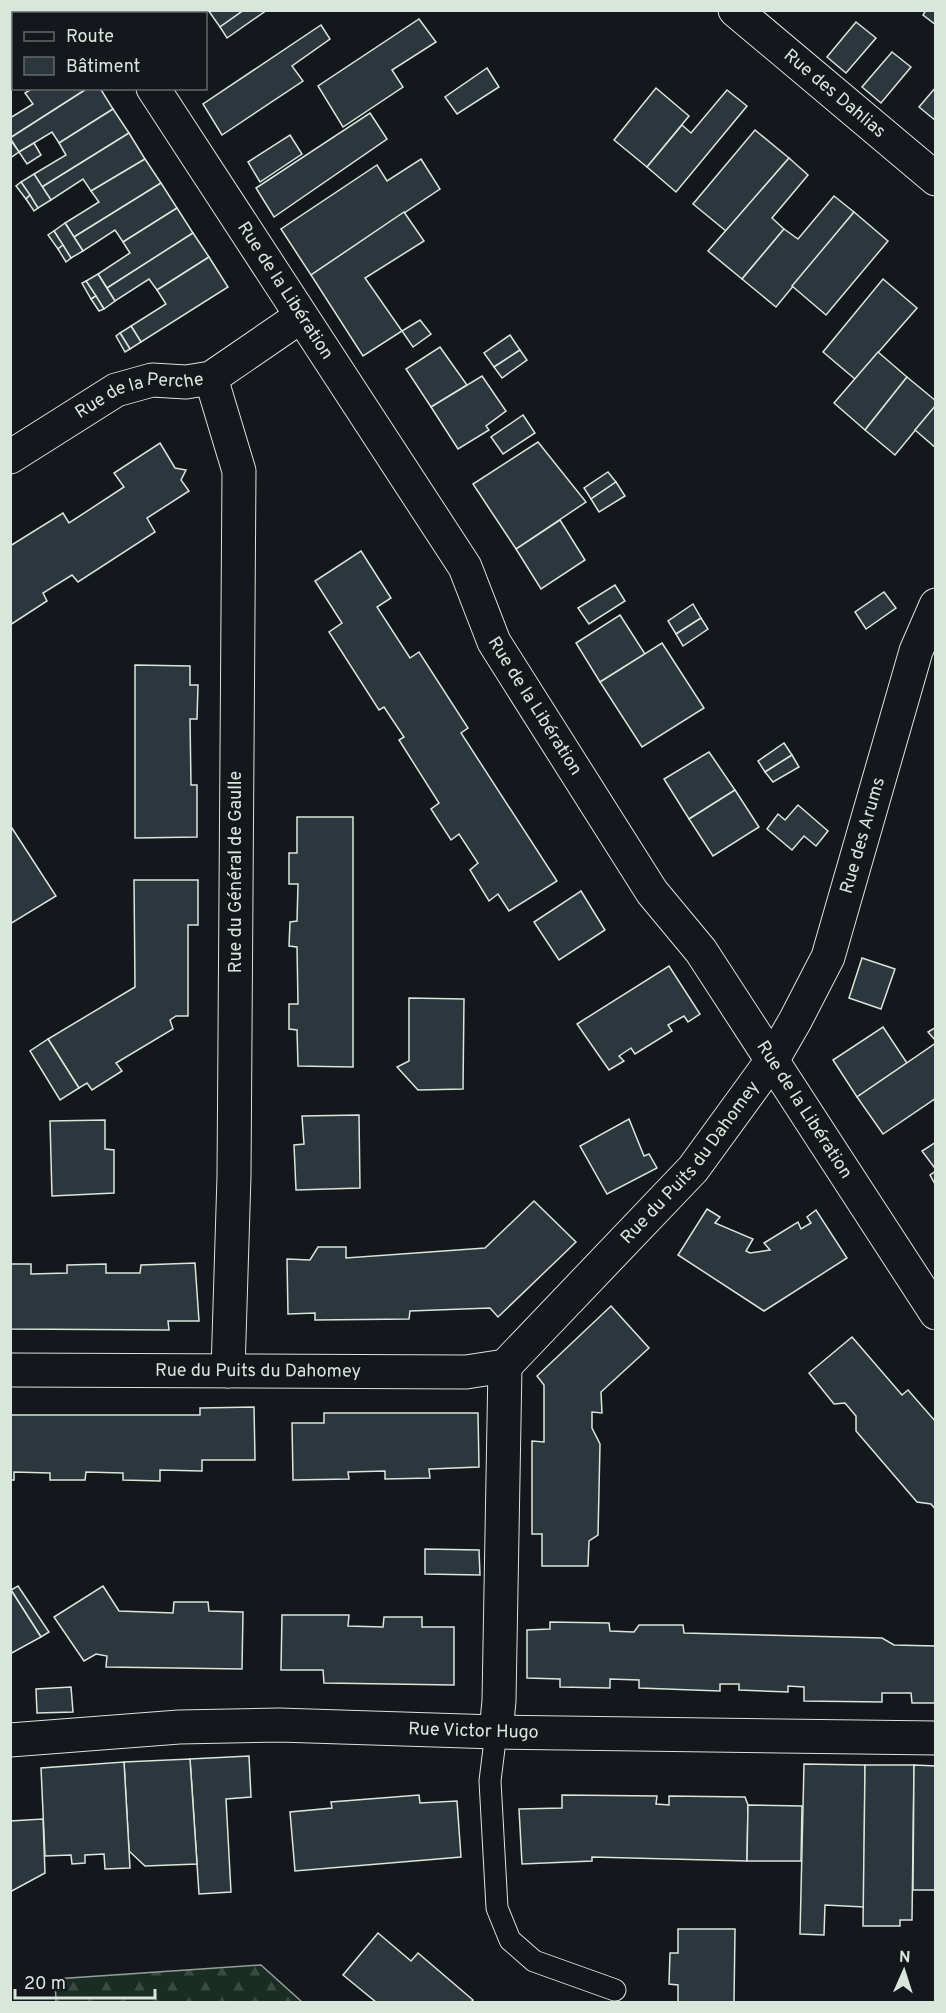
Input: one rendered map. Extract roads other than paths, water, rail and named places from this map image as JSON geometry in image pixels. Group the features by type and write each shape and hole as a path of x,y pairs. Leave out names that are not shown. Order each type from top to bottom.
{"street":[{"name":"Rue des Dahlias","path":"735,10 936,179"},
{"name":"Rue de la Libération","path":"154,90 465,567 494,642 652,892 701,951 936,1313"},
{"name":"Rue de la Perche","path":"10,457 116,390 152,380 186,382 211,378 300,316"},
{"name":"Rue du Général de Gaulle","path":"211,378 239,471 234,1176 228,1371"},
{"name":"Rue des Arums","path":"772,1059 828,957 916,651 932,621"},
{"name":"Rue du Puits du Dahomey","path":"10,1370 466,1372 504,1366 693,1169 772,1059"},
{"path":"496,1732 499,1701 504,1366"},
{"name":"Rue Victor Hugo","path":"10,1740 179,1727 279,1725 496,1732 936,1738"}],"lane":[{"path":"496,1732 490,1781 497,1908 510,1940 534,1961 615,1990"}]}
